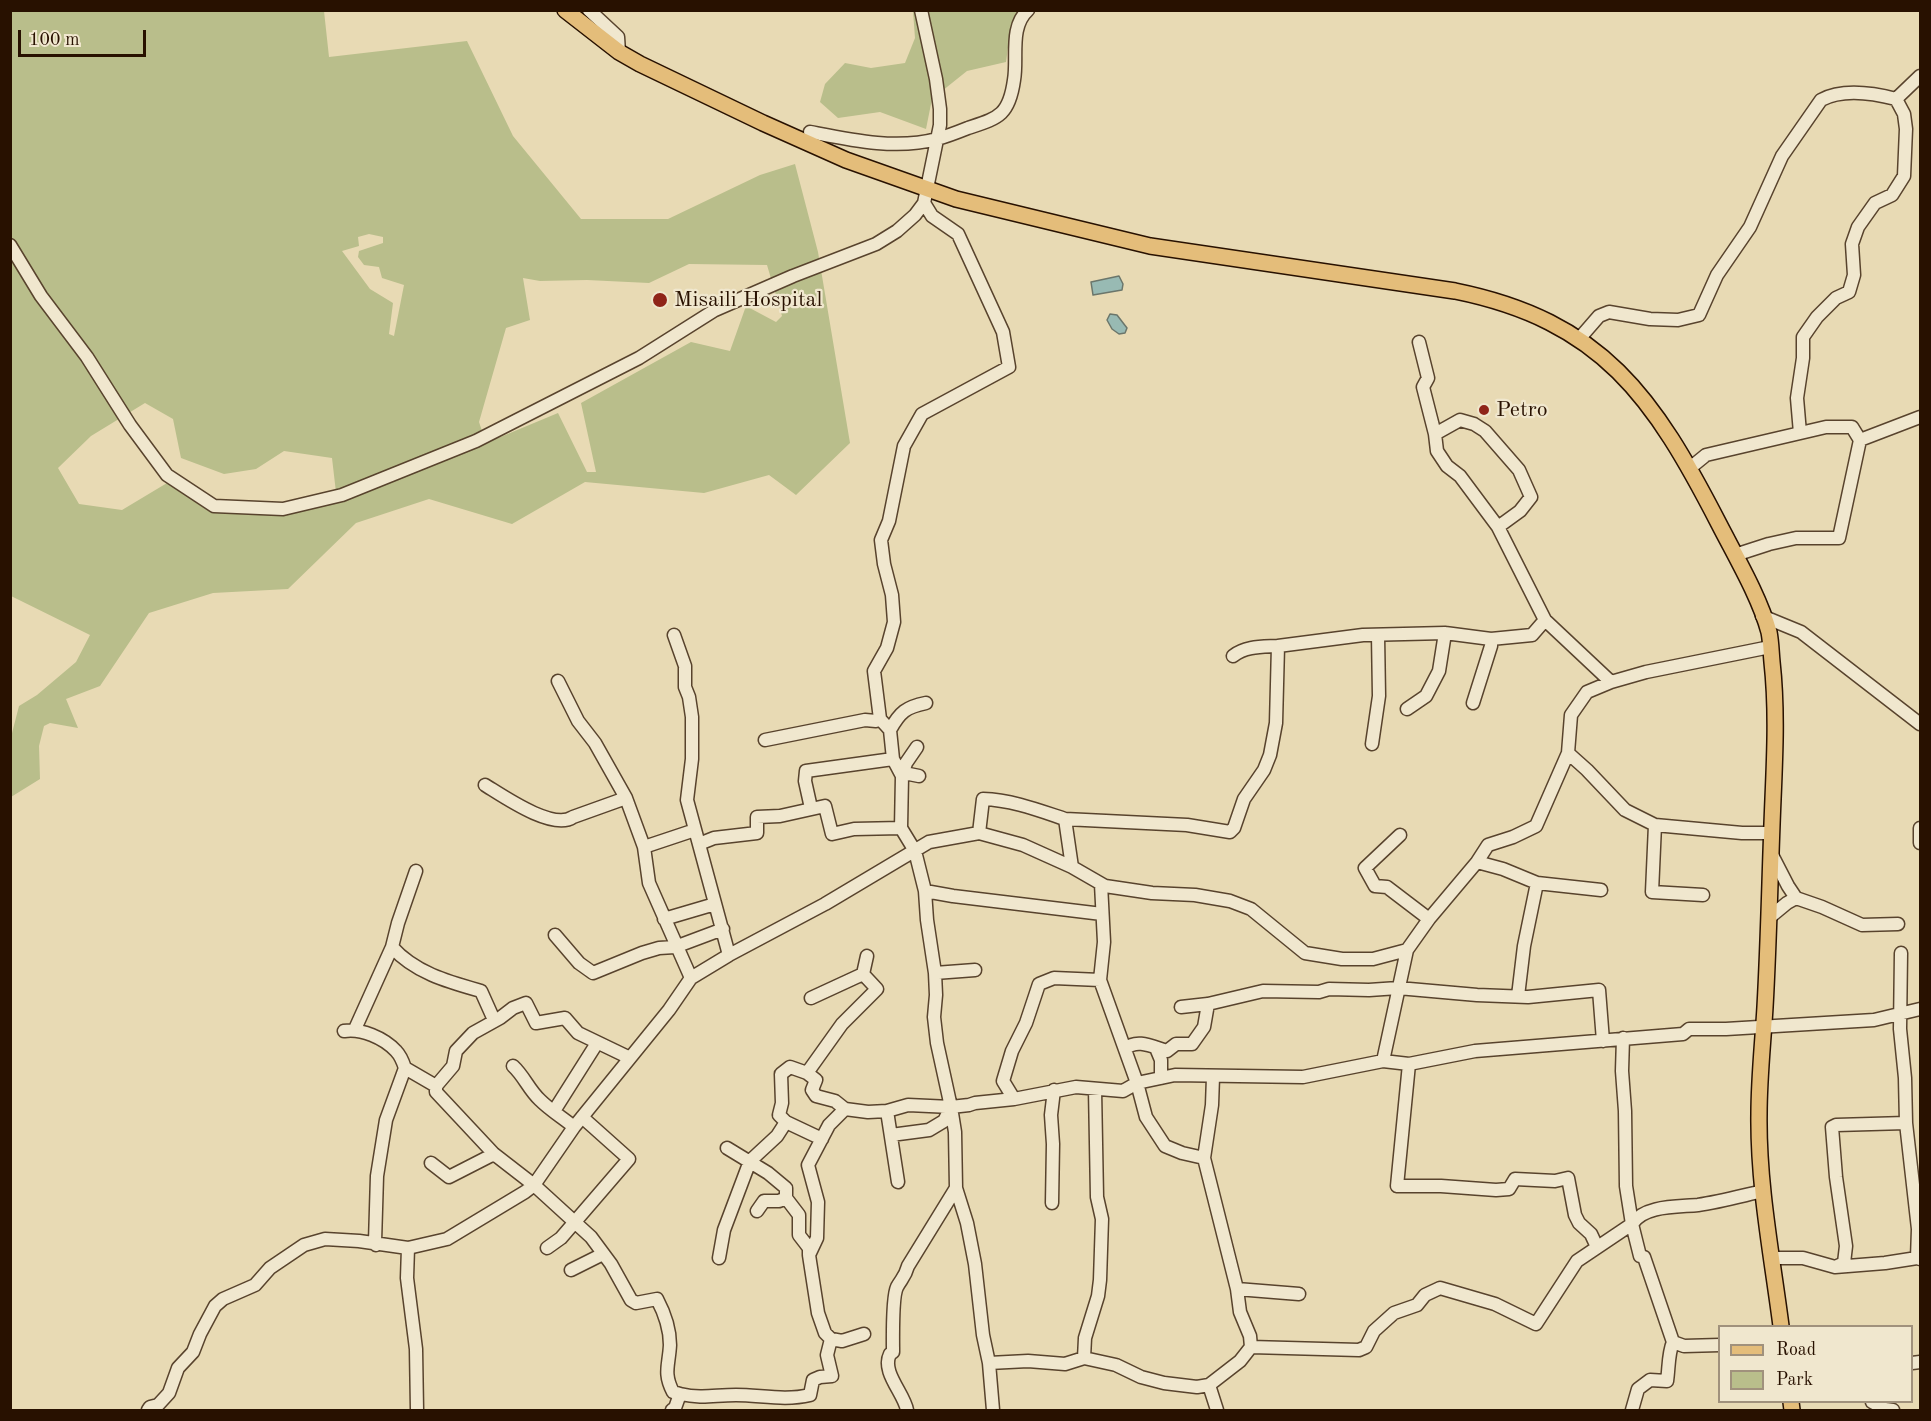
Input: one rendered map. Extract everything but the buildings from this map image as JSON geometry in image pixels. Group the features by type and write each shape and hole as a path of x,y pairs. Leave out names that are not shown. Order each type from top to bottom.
{"main road":[{"path":"565,10 619,52 640,64 925,195 956,199 1150,246 1455,291 1492,299 1560,326 1608,361 1636,388 1690,468 1749,583 1768,632 1774,696 1774,765 1770,918 1758,1114 1763,1191 1781,1325"}],"street":[{"path":"589,10 618,37 619,52"},
{"path":"10,245 41,296 87,357 130,425 167,474 214,506 283,509 342,495 476,441 639,358 715,310 793,276 876,244 897,231 915,215 925,195 940,124 940,109 930,48 921,10"},
{"path":"810,132 857,141 897,143 937,139 996,119 1009,102 1015,80 1016,34 1021,16 1028,10"},
{"path":"1896,99 1920,76"},
{"path":"1578,339 1599,316 1609,312 1650,319 1678,320 1699,315 1717,275 1750,227 1782,156 1821,100 1830,95 1845,93 1873,93 1896,99 1904,114 1906,129 1904,177 1892,195 1875,203 1858,227 1852,244 1854,275 1849,292 1836,298 1803,337 1803,358 1797,398 1800,433"},
{"path":"902,776 892,759 890,729 880,719 874,671 887,648 894,622 892,595 881,540 891,510 904,446 922,414 1009,367 1003,332 958,234 932,216 925,195"},
{"path":"1419,342 1428,378 1423,387 1437,451 1447,466 1460,476 1498,527 1545,620 1611,682"},
{"path":"1860,440 1920,417"},
{"path":"1435,434 1460,420 1474,424 1485,431 1519,470 1531,497 1520,511 1498,527"},
{"path":"1690,468 1706,455 1838,426 1852,427 1860,440 1839,538 1796,538 1735,555"},
{"path":"1762,616 1801,632 1920,724"},
{"path":"1233,656 1240,650 1251,648 1378,635 1444,633 1491,639 1532,635 1545,620"},
{"path":"1407,710 1426,696 1439,671 1444,633"},
{"path":"674,635 685,666 685,687 692,717 692,759 687,801 729,955"},
{"path":"1372,744 1378,696 1378,635"},
{"path":"1473,703 1491,646 1491,639"},
{"path":"979,833 983,800 995,800 1032,808 1065,819 1187,825 1230,832 1234,828 1244,799 1264,770 1270,755 1276,723 1278,646"},
{"path":"1383,1062 1407,950 1488,845 1536,826 1568,753 1571,716 1587,692 1646,672 1770,647"},
{"path":"558,681 578,721 595,743 626,798 644,847 649,883 675,947 691,978"},
{"path":"890,729 910,706 926,703"},
{"path":"765,740 880,719"},
{"path":"917,747 906,763 902,776 902,828 915,851 925,891 935,973 934,1017 937,1043 955,1132 956,1188 975,1264 982,1335 989,1362 993,1410"},
{"path":"1568,753 1625,810 1655,825 1742,833 1772,833"},
{"path":"811,808 805,781 806,771 892,759"},
{"path":"902,776 909,774 919,776"},
{"path":"485,785 516,804 557,821 567,821 626,798"},
{"path":"699,844 714,838 757,833 757,817 780,816 825,806 832,834 854,829 902,828"},
{"path":"1065,819 1072,867"},
{"path":"1655,825 1652,892 1703,895"},
{"path":"1920,828 1920,843"},
{"path":"644,847 695,830"},
{"path":"147,1410 166,1398 178,1368 194,1352 204,1325 215,1306 223,1299 255,1286 270,1268 304,1245 326,1239 408,1248 447,1239 525,1192 534,1185 578,1122 669,1010 691,978 825,904 929,842 979,833 1023,845 1072,867 1101,884 1152,893 1195,895 1230,901 1251,909 1305,953 1342,959 1373,959 1407,950"},
{"path":"1400,835 1365,868 1375,886 1387,887 1429,919"},
{"path":"1772,853 1796,898 1862,925 1898,924"},
{"path":"1477,862 1503,869 1537,883 1601,890"},
{"path":"416,871 398,922 392,947 350,1030 371,1034 396,1051 405,1068 436,1086"},
{"path":"1518,996 1524,946 1537,883"},
{"path":"1101,884 1104,942 1100,980 1137,1083 1146,1117 1165,1146 1204,1158"},
{"path":"925,891 1102,914"},
{"path":"1770,918 1796,898"},
{"path":"664,919 716,904"},
{"path":"555,935 579,963 593,973 642,953 659,948 675,947 723,929"},
{"path":"392,947 403,960 446,982 481,991 494,1020"},
{"path":"1772,1258 1803,1258 1835,1267 1919,1258 1906,1123 1905,1078 1899,1015 1901,953"},
{"path":"863,974 867,956"},
{"path":"935,973 975,970"},
{"path":"811,998 863,974"},
{"path":"807,1073 842,1024 877,989 863,974"},
{"path":"1014,1099 1004,1081 1012,1051 1026,1023 1039,984 1054,978 1100,980"},
{"path":"1181,1007 1208,1004 1263,991 1318,992 1329,989 1368,990 1398,987 1518,996 1599,990 1603,1041"},
{"path":"630,1058 578,1033 565,1018 536,1023 526,1003 513,1008 473,1033 456,1051 453,1066 436,1086 436,1092 494,1154 534,1185 591,1237 636,1304 657,1299 668,1324 670,1345 667,1380 673,1392 704,1398 734,1395 783,1398 810,1395 813,1380 832,1376 827,1355 831,1339"},
{"path":"1125,1049 1129,1045 1139,1043 1167,1051 1176,1044 1192,1044 1204,1027 1208,1004"},
{"path":"822,1138 786,1122 779,1115 782,1103 781,1074 790,1067 807,1073 816,1080 812,1090 816,1096 835,1101 845,1109 868,1112 887,1111 908,1105 951,1107 1014,1099 1076,1087 1123,1091 1137,1083 1175,1075 1303,1077 1383,1062 1409,1064 1474,1051 1683,1034 1689,1029 1874,1020 1920,1009"},
{"path":"1623,1038 1626,1186 1632,1224 1640,1256 1644,1257 1673,1342 1669,1351 1667,1381 1650,1380 1638,1389 1632,1410"},
{"path":"554,1111 597,1043"},
{"path":"1156,1048 1161,1060 1161,1078"},
{"path":"1409,1064 1397,1186 1496,1190 1509,1189 1515,1179 1555,1181 1568,1178 1575,1215 1579,1224 1591,1234 1597,1247"},
{"path":"513,1066 523,1075 535,1095 554,1111 578,1122 629,1159 575,1223 561,1238 547,1248"},
{"path":"376,1245 377,1176 386,1120 405,1068"},
{"path":"989,1362 1028,1361 1065,1364 1084,1358 1116,1365 1141,1377 1164,1383 1197,1387 1209,1385 1239,1361 1251,1347 1250,1336 1240,1312 1237,1289 1204,1158 1212,1105 1213,1077"},
{"path":"1084,1358 1085,1338 1098,1296 1100,1280 1102,1219 1097,1197 1095,1089"},
{"path":"1052,1203 1051,1116 1054,1090"},
{"path":"891,1135 928,1130 944,1121 951,1107"},
{"path":"809,1254 817,1238 818,1202 808,1165 829,1125 845,1109"},
{"path":"887,1111 898,1182"},
{"path":"719,1258 724,1230 750,1161 777,1136 786,1122"},
{"path":"1835,1267 1844,1263 1846,1246 1836,1177 1832,1127 1906,1123"},
{"path":"727,1148 750,1161 786,1188 786,1198 799,1215 799,1235 809,1248 818,1313 825,1333 831,1339 842,1341 864,1334"},
{"path":"431,1163 450,1177 494,1154"},
{"path":"907,1410 897,1384 891,1378 887,1362 893,1352 892,1323 897,1287 905,1278 908,1266 956,1188"},
{"path":"1251,1347 1359,1350 1366,1347 1374,1331 1394,1313 1417,1305 1425,1295 1440,1288 1495,1304 1536,1324 1577,1260 1632,1224 1635,1219 1662,1207 1698,1205 1763,1191"},
{"path":"757,1211 764,1201 779,1201 786,1198"},
{"path":"408,1248 407,1278 416,1349 417,1410"},
{"path":"571,1270 603,1254"},
{"path":"1237,1289 1299,1294"},
{"path":"1673,1342 1684,1346 1718,1345"},
{"path":"1209,1385 1216,1410"},
{"path":"672,1410 680,1394"},
{"path":"1875,1403 1885,1409 1893,1410"}],"green space":[{"path":"11,11 324,11 329,57 467,41 513,136 581,219 668,219 760,175 795,164 818,252 850,443 796,495 769,475 704,493 585,482 512,524 429,499 356,523 288,589 213,593 149,613 100,686 66,699 78,728 50,723 44,726 39,746 40,779 11,797 11,737 19,706 37,695 76,662 90,635 11,596","holes":["369,234 383,237 383,243 359,251 358,257 364,265 379,267 382,278 404,285 394,336 389,334 393,303 370,289 342,251 359,246 358,237","689,264 767,265 782,316 776,322 746,306 730,351 691,342 581,403 596,472 587,472 558,413 486,443 479,422 506,328 530,320 523,278 540,281 587,280 649,283","145,403 173,419 181,458 224,474 256,469 284,451 332,458 337,501 218,509 167,483 122,510 79,504 58,468 91,436"]},
{"path":"913,11 1024,11 1011,26 1006,62 967,71 932,99 926,129 880,112 838,118 820,102 825,84 845,63 871,68 905,63 915,38"}],"water":[{"path":"1119,276 1123,284 1122,290 1093,295 1091,282"},
{"path":"1110,314 1117,315 1127,328 1125,333 1119,334 1112,329 1107,320"}],"place":[{"name":"Misaili Hospital","path":"660,300"},
{"name":"Petro","path":"1484,410"}]}
